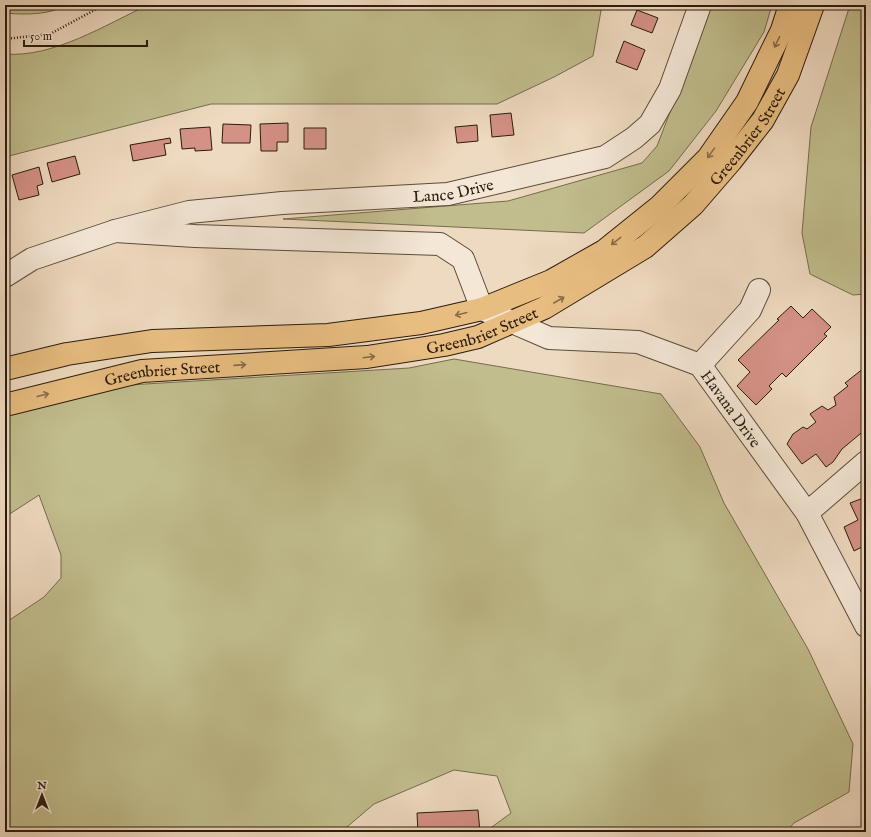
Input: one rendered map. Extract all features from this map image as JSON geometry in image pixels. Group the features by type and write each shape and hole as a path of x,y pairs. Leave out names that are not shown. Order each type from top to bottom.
{"main road":[{"name":"Greenbrier Street","path":"5,369 67,354 152,341 328,335 421,324 482,309 551,281 604,251 660,206 708,158 747,102 782,30 790,5"},
{"name":"Greenbrier Street","path":"5,405 142,371 367,357 429,347 478,337 544,308 594,280 645,247 693,205 732,161 763,120 788,75 813,5"}],"street":[{"name":"Lance Drive","path":"5,276 32,259 115,231 189,212 282,203 448,194 605,157 634,138 650,124 670,89 700,5"},
{"name":"Lance Drive","path":"115,231 195,236 440,244 463,259 482,309"},
{"path":"700,365 750,310 759,290"},
{"name":"Havana Drive","path":"482,309 549,338 638,342 700,365 807,513 866,626"},
{"path":"807,513 866,462"}],"path":[{"path":"5,39 50,34 104,5"}],"shaded area":[{"path":"5,5 67,5 53,11 37,14 21,14 5,13"},
{"path":"148,5 602,5 593,56 554,77 497,104 211,104 5,157 5,54 23,54 60,46"},
{"path":"711,5 772,5 764,32 716,111 669,171 584,233 283,219 508,201 642,163 657,146"},
{"path":"850,5 866,5 866,294 853,295 810,274 802,233 811,127"},
{"path":"454,359 661,394 700,447 724,503 808,649 853,744 849,792 794,823 786,832 485,832 511,813 497,776 454,770 374,804 341,832 5,832 5,623 44,597 61,578 61,555 39,495 5,517 5,411 96,387 409,368"}],"building":[{"path":"637,10 658,18 652,33 631,25"},
{"path":"624,41 645,50 637,70 616,62"},
{"path":"511,113 514,135 492,137 490,115"},
{"path":"288,123 288,142 277,142 277,151 261,151 260,124"},
{"path":"223,124 251,125 250,143 222,143"},
{"path":"477,125 478,141 457,143 455,127"},
{"path":"210,127 212,150 195,151 195,148 182,149 180,129"},
{"path":"304,128 326,128 326,149 304,149"},
{"path":"170,138 171,143 164,144 166,155 133,161 130,145"},
{"path":"75,156 80,174 52,182 47,163"},
{"path":"39,167 43,184 37,186 39,195 19,200 12,175"},
{"path":"791,306 803,318 812,309 831,327 824,334 827,336 786,377 782,373 769,386 772,389 756,405 737,386 750,372 738,360 779,320 777,319"},
{"path":"864,368 866,370 866,423 863,425 866,429 842,449 833,462 826,467 816,454 802,464 787,444 793,434 803,427 807,429 816,422 810,414 822,406 828,410 836,405 834,397 848,386 845,383"},
{"path":"866,497 866,545 854,551 844,527 858,520 850,503"},
{"path":"478,810 480,832 418,832 417,813"}]}
